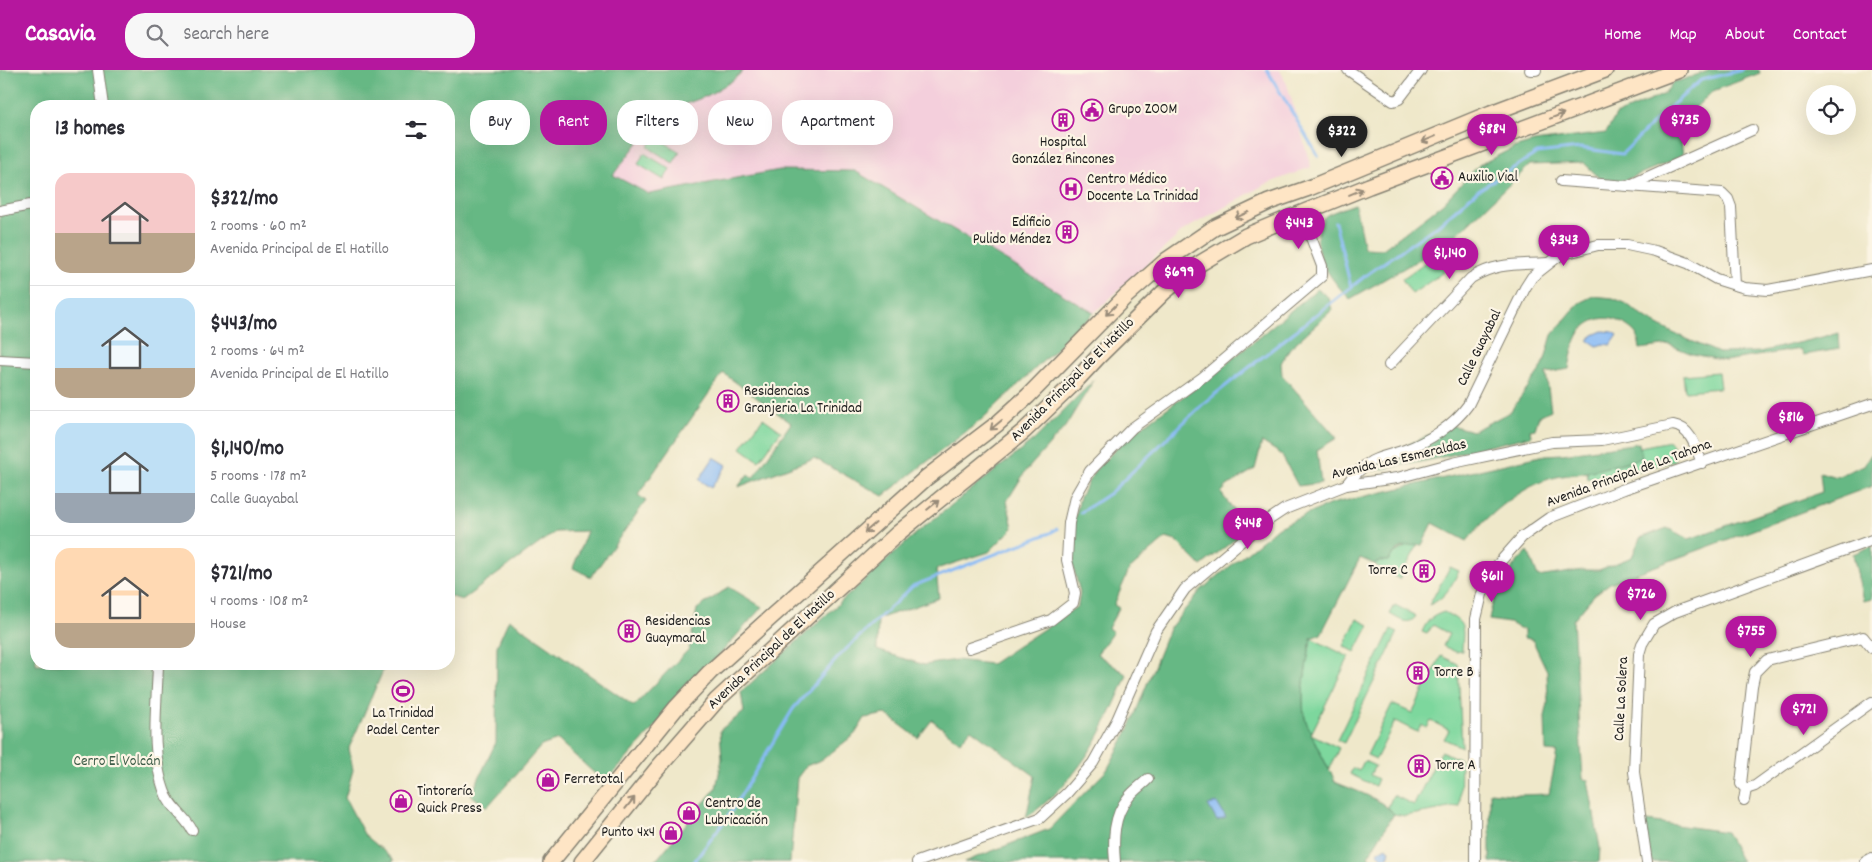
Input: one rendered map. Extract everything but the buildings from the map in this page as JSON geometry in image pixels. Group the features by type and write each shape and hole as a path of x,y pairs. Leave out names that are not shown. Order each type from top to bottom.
{"main road":[{"name":"Avenida Principal de El Hatillo","path":"551,862 676,708 710,672 926,478 997,424 1028,396 1126,296 1167,260 1214,228 1269,202 1309,188 1492,112 1605,70"},
{"name":"Avenida Principal de El Hatillo","path":"582,862 651,776 717,700 897,534 1024,431 1164,292 1221,250 1246,236 1378,182 1679,70"}],"street":[{"path":"98,70 103,100"},
{"path":"1348,70 1392,101 1399,99 1421,70"},
{"path":"1530,70 1536,70"},
{"path":"1628,186 1752,130"},
{"path":"1561,181 1722,193 1728,199 1731,207 1735,285"},
{"path":"0,211 30,205"},
{"path":"969,648 1052,620 1073,603 1075,593 1067,560 1070,523 1075,497 1090,471 1132,428 1204,377 1322,276 1301,214"},
{"name":"Calle Guayabal","path":"1346,485 1357,472 1372,461 1415,446 1461,416 1525,288 1547,263 1560,255 1592,246 1627,244 1655,251 1688,263 1716,279 1745,288 1768,290 1872,270"},
{"path":"1389,365 1471,278 1482,271 1498,266 1547,263"},
{"path":"0,360 30,362"},
{"name":"Avenida Principal de La Tahona","path":"1475,862 1476,619 1482,594 1499,563 1522,537 1549,518 1872,404"},
{"name":"Avenida Las Esmeraldas","path":"917,862 1040,818 1067,793 1094,763 1117,720 1156,630 1185,589 1233,546 1285,509 1346,485 1397,478 1453,463 1552,442 1602,440 1672,425 1686,430 1702,463"},
{"name":"Calle La Solera","path":"1647,862 1634,772 1639,654 1654,624 1675,612 1872,540"},
{"path":"1746,789 1741,784 1755,672 1767,660 1864,637 1872,648"},
{"path":"158,670 155,726 156,759 164,791 173,808 186,820 192,830"},
{"path":"1746,789 1755,786 1872,702"},
{"path":"1115,862 1114,830 1119,812 1128,798 1148,779"},
{"path":"1744,800 1746,789"},
{"path":"1865,862 1872,858"}],"shaded area":[{"name":"Centro Médico Docente La Trinidad","path":"744,70 1280,70 1287,84 1311,167 1264,185 1184,230 1094,313 855,171 780,170 648,194 613,175 636,145 698,145 698,100 696,100 707,96 732,81"}],"green space":[{"name":"Cerro El Volcán","path":"0,70 744,70 732,81 707,96 696,100 617,100 617,145 636,145 613,175 649,194 780,170 855,171 1094,313 981,420 883,496 814,458 738,487 748,474 753,478 791,423 723,373 638,495 646,501 591,577 573,568 587,531 555,532 462,600 455,598 455,100 30,100 30,670 383,670 349,748 353,770 345,798 364,834 394,860 393,862 0,862"},
{"path":"1711,70 1759,70 1760,73 1713,91 1679,123 1683,156 1609,187 1584,163 1530,165 1454,237 1465,259 1450,265 1432,252 1350,299 1336,284 1324,266 1320,256 1317,236 1321,222 1327,215 1355,204 1364,248 1383,249 1442,204 1479,165 1513,148 1534,142 1606,133 1616,115 1663,95 1673,83"},
{"path":"649,145 669,145 680,152 673,163 648,147"},
{"path":"644,153 670,169 664,180 638,164"},
{"path":"1434,256 1445,271 1412,294 1402,279"},
{"path":"1317,289 1329,298 1332,310 1290,348 1281,363 1282,375 1337,438 1317,450 1321,483 1298,486 1281,454 1262,442 1255,469 1227,486 1221,493 1248,529 1201,566 1176,541 1166,538 1129,570 1114,605 1119,608 1108,628 1113,632 1097,654 1127,675 1108,718 1087,755 1061,788 1045,803 1026,818 1035,776 971,729 960,742 932,720 918,738 886,714 865,718 855,734 823,759 806,766 797,778 790,862 652,862 658,858 716,788 722,759 720,730 744,712 741,692 920,530 1034,440 1094,380 1065,427 1025,472 1007,501 1013,528 989,552 936,569 939,598 878,619 877,650 924,665 956,660 991,664 1078,606 1080,592 1071,559 1074,523 1080,497 1095,470 1131,434 1208,379"},
{"path":"1593,296 1613,298 1625,303 1647,319 1673,333 1719,353 1759,352 1839,333 1840,349 1803,355 1800,349 1725,361 1692,354 1670,345 1640,349 1637,336 1627,326 1609,318 1602,318 1590,323 1580,332 1573,350 1569,369 1546,373 1551,410 1539,416 1535,429 1530,430 1531,436 1430,460 1373,471 1372,461 1450,425 1473,431 1510,412 1543,366 1552,335 1579,303"},
{"path":"1718,372 1720,388 1685,391 1683,375"},
{"path":"763,418 781,431 759,461 741,448"},
{"path":"1670,441 1676,450 1674,461 1598,482 1596,477 1588,479 1587,472 1642,458 1640,447"},
{"path":"1639,443 1642,458 1554,478 1526,490 1504,504 1467,541 1433,523 1422,545 1402,547 1388,561 1380,561 1374,564 1360,558 1321,634 1311,638 1303,700 1304,712 1312,732 1311,734 1335,782 1374,799 1394,814 1368,856 1374,862 964,862 1049,829 1107,770 1129,729 1169,629 1201,590 1278,527 1331,504 1545,455"},
{"path":"1872,453 1872,486 1610,583 1594,595 1573,620 1583,779 1588,780 1600,848 1599,862 1490,862 1490,792 1520,795 1549,794 1557,752 1546,751 1547,671 1532,639 1524,638 1524,630 1509,623 1489,620 1494,600 1502,582 1521,558 1528,551 1538,577 1583,570 1599,570 1632,557 1640,538 1667,528 1689,539 1822,492 1820,472 1836,477 1864,465"},
{"path":"1409,545 1418,545 1399,579 1374,564 1380,561 1388,561 1393,554"},
{"path":"1872,546 1872,599 1863,601 1853,554"},
{"path":"1450,567 1459,571 1453,582 1440,599 1429,605"},
{"path":"729,587 762,607 605,783 558,740 541,746 487,807 471,795 496,742 497,646 509,619 634,706 689,649 697,609"},
{"path":"1395,605 1416,616 1407,622 1397,618 1390,614"},
{"path":"1444,612 1457,620 1462,627 1462,651 1456,652 1443,646 1449,634 1433,625 1427,634 1422,632 1430,619"},
{"path":"1357,619 1369,625 1355,652 1344,646"},
{"path":"1391,629 1398,632 1344,743 1337,740"},
{"path":"1311,638 1349,657 1312,732 1307,723 1303,700"},
{"path":"1441,656 1458,664 1462,747 1444,739 1449,730 1431,721 1427,728 1421,725 1417,732 1395,721 1376,759 1367,755 1392,704 1412,713"},
{"path":"1311,734 1339,748 1329,770"},
{"path":"1441,751 1461,760 1460,806 1405,816 1394,814 1388,807 1393,795 1414,805"},
{"path":"1364,761 1375,766 1370,775 1378,779 1375,786 1350,774 1353,768 1359,771"},
{"path":"1640,820 1726,832 1742,862 1645,862"}],"water":[{"path":"1603,331 1613,332 1618,335 1611,345 1603,344 1597,346 1588,340 1594,335"},
{"path":"714,457 727,465 711,488 699,480"},
{"path":"1217,803 1226,818 1217,821 1208,805"},
{"path":"1386,847 1390,850 1388,857 1383,858 1377,852"}],"waterway":[{"path":"1267,70 1318,156"},
{"path":"1080,513 1110,493 1204,403 1369,273 1438,225 1477,191 1537,153 1580,148 1622,154 1661,115 1701,80 1742,70"},
{"path":"1335,222 1351,287"},
{"path":"694,862 729,815 793,709 842,653 913,586 1057,529"}],"place":[{"name":"Grupo ZOOM","path":"1092,110"},
{"name":"Hospital González Rincones","path":"1063,120"},
{"name":"Auxilio Vial","path":"1442,178"},
{"name":"Centro Médico Docente La Trinidad","path":"1071,189"},
{"name":"Edificio Pulido Méndez","path":"1067,232"},
{"name":"Residencias Granjeria La Trinidad","path":"728,401"},
{"name":"Torre C","path":"1424,571"},
{"name":"Residencias Guaymaral","path":"629,631"},
{"name":"Torre B","path":"1418,673"},
{"name":"La Trinidad Padel Center","path":"403,691"},
{"name":"Torre A","path":"1419,766"},
{"name":"Ferretotal","path":"548,780"},
{"name":"Tintorería Quick Press","path":"401,801"},
{"name":"Centro de Lubricación","path":"689,813"},
{"name":"Punto 4x4","path":"671,833"}]}
